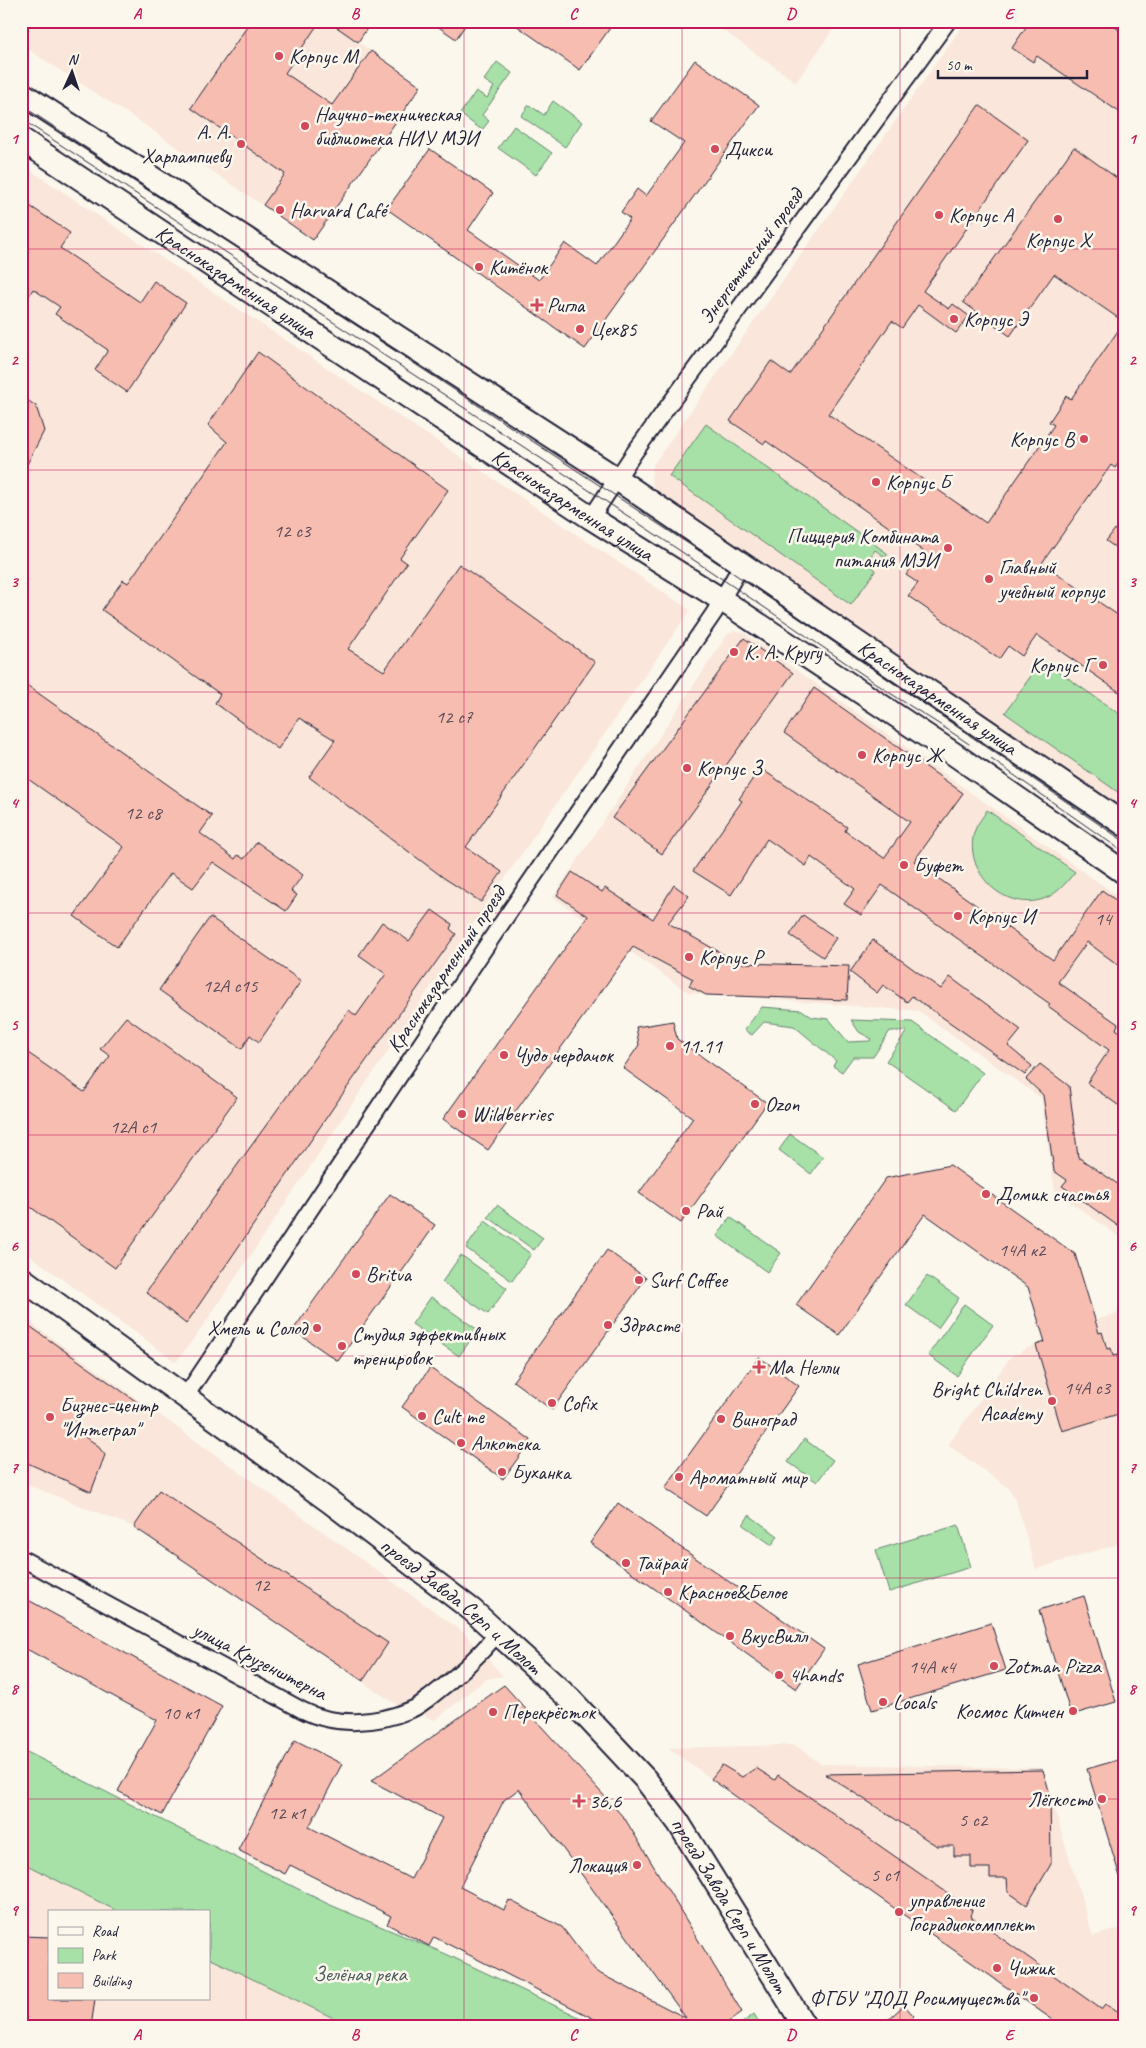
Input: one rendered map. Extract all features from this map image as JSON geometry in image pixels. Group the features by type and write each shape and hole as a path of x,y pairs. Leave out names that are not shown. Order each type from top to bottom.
{"main road":[{"name":"Красноказарменная улица","path":"21,92 617,479 742,566 1125,825"},
{"name":"Красноказарменная улица","path":"21,139 591,518 722,600 954,754 1125,873"},
{"name":"проезд Завода Серп и Молот","path":"21,1278 329,1501 472,1610 570,1699 646,1780 687,1836 805,2027"}],"street":[{"name":"Энергетический проезд","path":"591,518 617,479 948,21"},
{"name":"Красноказарменный проезд","path":"185,1397 722,600 742,566"},
{"name":"улица Крузенштерна","path":"21,1558 306,1713 340,1721 378,1720 411,1710 446,1685 487,1646 498,1632"}],"shaded area":[{"path":"21,21 372,21 358,42 421,86 313,240 139,121 21,45"},
{"path":"710,21 839,21 796,82"},
{"path":"966,21 1125,21 1125,812 654,489 651,478 653,465"},
{"path":"21,164 690,610 467,933 201,1329 176,1362 21,1249"},
{"path":"734,631 742,632 1125,901 1125,1241 1055,1191 1041,1098 919,1011 689,993 553,897 727,635"},
{"name":"Bright Children Academy","path":"1125,1311 1125,1542 1036,1569 1016,1501 1009,1488 948,1445 1012,1355 1020,1353 1024,1349 1051,1341 1049,1334"},
{"path":"21,1316 463,1632 503,1676 486,1679 435,1720 394,1703 134,1527 21,1482"},
{"path":"795,1745 821,1764 1042,1768 1093,1936 1125,1927 1125,2027 1061,2027 668,1748"},
{"path":"21,1862 115,1910 48,1910 48,2000 210,2000 210,1958 352,2027 21,2027"}],"green space":[{"path":"497,62 512,73 482,115 489,121 482,130 460,114 476,91 487,98 494,87 484,80"},
{"path":"553,101 582,122 565,147 521,116 529,105 544,115"},
{"path":"514,126 552,153 536,175 498,148"},
{"path":"706,424 888,554 885,557 875,550 867,562 876,570 851,605 669,476"},
{"path":"1042,660 1125,718 1125,797 1005,713"},
{"path":"987,810 1075,872 1055,893 1040,900 1026,902 1012,899 1000,893 980,874 972,847 975,830"},
{"path":"762,1007 802,1010 812,1017 829,1019 848,1042 870,1041 872,1039 859,1032 851,1020 912,1022 983,1073 956,1110 886,1061 907,1031 890,1031 873,1057 853,1057 842,1072 833,1066 836,1061 794,1026 764,1022 752,1035 744,1030"},
{"path":"790,1134 823,1157 811,1174 779,1150"},
{"path":"497,1205 543,1238 534,1250 488,1217"},
{"path":"730,1217 781,1253 767,1272 717,1236"},
{"path":"485,1221 531,1254 512,1281 466,1248"},
{"path":"461,1255 507,1288 488,1314 442,1282"},
{"path":"927,1276 959,1298 938,1328 906,1305"},
{"path":"431,1297 478,1330 459,1356 412,1324"},
{"path":"964,1304 993,1325 957,1376 928,1355"},
{"path":"804,1439 833,1460 817,1482 788,1462"},
{"path":"749,1515 778,1536 772,1545 743,1525"},
{"path":"958,1525 971,1567 889,1592 876,1550"},
{"name":"Зелёная река","path":"21,1749 328,1904 446,1954 600,2027 352,2027 210,1958 210,1910 115,1910 21,1862"},
{"path":"754,2014 762,2027 737,2027"}],"building":[{"name":"Научно-техническая библиотека НИУ МЭИ","path":"251,21 320,21 285,73 332,105 371,51 421,86 313,240 263,205 285,174 191,108"},
{"path":"328,21 372,21 358,42"},
{"path":"430,21 468,21 456,39"},
{"path":"510,21 615,21 580,70"},
{"path":"1030,21 1106,21 1125,34 1125,116 1037,56 1033,62 1012,48"},
{"path":"695,60 759,105 585,349 387,209 430,149 493,193 468,230 539,280 565,243 597,266 630,219 621,212 637,189 646,196 684,143 651,121"},
{"path":"979,105 1028,140 923,291 949,309 953,304 969,316 956,333 918,305 902,328 892,321 828,414 986,523 1054,425 1049,422 1066,396 1071,399 1124,322 1054,274 1010,336 963,302 1074,147 1125,184 1125,453 1115,468 1111,465 1042,563 1125,620 1125,696 1037,635 1022,656 1008,646 999,659 908,596 918,583 906,575 923,551 766,441 764,444 730,421 771,361 790,375"},
{"path":"21,200 70,233 60,248 140,302 154,281 186,303 127,392 95,370 108,350 55,314 60,307 33,289 21,308"},
{"path":"258,352 448,490 400,558 407,563 348,649 384,671 459,564 595,662 466,847 502,872 481,902 444,878 309,777 335,740 299,718 278,749 215,703 220,694 102,610 123,580 128,583 227,442 208,425"},
{"path":"21,396 36,406 44,431 21,476"},
{"path":"1125,516 1125,554 1106,541"},
{"name":"Корпус З","path":"744,638 793,673 662,854 612,818"},
{"path":"21,681 212,816 200,833 235,859 238,855 244,859 257,842 303,875 291,891 297,895 286,911 213,862 193,888 171,873 117,947 74,916 124,847 21,774"},
{"path":"814,688 963,793 914,861 1053,960 1102,890 1125,907 1125,970 1087,942 1058,982 1118,1024 1116,1029 1120,1032 1125,1026 1125,1110 1087,1083 1109,1050 1048,1006 1050,1004 882,885 861,915 844,904 855,889 811,857 806,866 767,839 731,895 693,871 742,801 739,799 760,768 847,827 845,831 884,858 910,822 784,733"},
{"path":"572,872 602,892 605,888 653,919 674,885 689,896 668,923 739,963 849,966 847,1000 706,995 689,986 693,979 633,947 488,1150 443,1119 588,916 557,895"},
{"path":"432,910 452,924 450,929 456,934 337,1102 186,1324 146,1292 349,1010 356,1016 386,974 359,955 382,922 409,941"},
{"path":"803,915 836,938 823,957 790,935"},
{"path":"210,917 301,981 259,1042 250,1035 242,1049 159,990"},
{"path":"873,940 941,989 950,977 1021,1030 1008,1046 1032,1066 1025,1075 912,996 907,1002 883,985 877,993 850,972"},
{"path":"126,1017 237,1097 115,1268 29,1206 21,1213 21,1048 84,1092 110,1056 100,1049"},
{"path":"673,1021 677,1039 767,1103 681,1223 639,1193 693,1118 623,1068 639,1045 636,1027"},
{"path":"1040,1064 1069,1086 1078,1157 1125,1189 1125,1231 1062,1186 1067,1180 1054,1171 1043,1095 1026,1079"},
{"path":"950,1165 1075,1254 1099,1333 1102,1332 1107,1349 1111,1348 1113,1356 1117,1355 1120,1364 1125,1363 1125,1412 1062,1431 1036,1345 1045,1342 1028,1287 925,1214 839,1335 796,1305 886,1178"},
{"path":"390,1194 435,1225 338,1361 293,1330"},
{"path":"607,1250 646,1278 552,1410 513,1381"},
{"name":"Бизнес-центр \"Интеграл\"","path":"21,1320 140,1404 84,1405 74,1430 96,1444 105,1455 91,1492 21,1460"},
{"path":"759,1357 799,1386 706,1516 665,1488"},
{"path":"430,1368 531,1440 503,1479 402,1407"},
{"path":"159,1490 388,1643 363,1681 134,1527"},
{"path":"618,1503 824,1649 796,1689 590,1543"},
{"path":"21,1596 222,1706 162,1815 118,1791 157,1720 21,1646"},
{"path":"1084,1596 1116,1702 1071,1715 1039,1610"},
{"path":"991,1623 1006,1670 872,1710 858,1664"},
{"path":"504,1685 625,1819 742,2012 722,2027 610,2027 434,1937 429,1946 387,1924 391,1916 290,1865 285,1874 238,1850 295,1740 342,1764 309,1827 411,1879 442,1818 371,1781","holes":["519,1789 686,2018 595,1971 562,1927 509,1900 504,1910 460,1887 504,1800"]},
{"path":"1125,1758 1125,1879 1121,1880 1087,1769"},
{"path":"722,1765 742,1777 756,1768 775,1780 778,1775 972,1910 970,1916 1101,2009 1105,2004 1125,2017 1125,2027 1063,2027 711,1779"},
{"path":"1043,1770 1050,1794 1051,1864 1027,1905 1008,1892 1007,1878 990,1878 990,1868 971,1868 971,1856 954,1856 954,1846 937,1846 825,1774"},
{"path":"21,1936 48,1937 48,2000 95,2000 91,2027 21,2027"},
{"path":"904,2005 914,2016 903,2027 880,2027"}],"tram line":[{"path":"21,105 736,575 1125,842"},
{"path":"21,119 564,474 969,744"},
{"path":"991,759 1125,853"}],"place":[{"name":"Корпус М","path":"279,56"},
{"name":"Научно-техническая библиотека НИУ МЭИ","path":"305,126"},
{"name":"А. А. Харлампиеву","path":"241,144"},
{"name":"Дикси","path":"715,149"},
{"name":"Harvard Café","path":"280,210"},
{"name":"Корпус А","path":"939,215"},
{"name":"Корпус Х","path":"1058,219"},
{"name":"Китёнок","path":"479,267"},
{"name":"Ригла","path":"537,305"},
{"name":"Корпус Э","path":"954,319"},
{"name":"Цех85","path":"580,329"},
{"name":"Корпус В","path":"1084,439"},
{"name":"Корпус Б","path":"876,482"},
{"name":"Пиццерия Комбината питания МЭИ","path":"948,548"},
{"name":"Главный учебный корпус","path":"989,579"},
{"name":"К. А. Кругу","path":"734,652"},
{"name":"Корпус Г","path":"1103,665"},
{"name":"Корпус Ж","path":"862,755"},
{"name":"Корпус З","path":"687,768"},
{"name":"Буфет","path":"904,865"},
{"name":"Корпус И","path":"958,916"},
{"name":"Корпус Р","path":"689,957"},
{"name":"11.11","path":"670,1046"},
{"name":"Чудо чердачок","path":"504,1055"},
{"name":"Ozon","path":"755,1104"},
{"name":"Wildberries","path":"462,1114"},
{"name":"Домик счастья","path":"986,1194"},
{"name":"Рай","path":"686,1211"},
{"name":"Britva","path":"356,1274"},
{"name":"Surf Coffee","path":"639,1280"},
{"name":"Здрасте","path":"608,1325"},
{"name":"Хмель и Солод","path":"317,1328"},
{"name":"Студия эффективных тренировок","path":"342,1346"},
{"name":"Ма Нелли","path":"759,1367"},
{"name":"Bright Children Academy","path":"1052,1401"},
{"name":"Cofix","path":"552,1403"},
{"name":"Cult me","path":"422,1416"},
{"name":"Бизнес-центр \"Интеграл\"","path":"50,1417"},
{"name":"Виноград","path":"721,1419"},
{"name":"Алкотека","path":"461,1443"},
{"name":"Буханка","path":"502,1472"},
{"name":"Ароматный мир","path":"679,1477"},
{"name":"Тайрай","path":"626,1563"},
{"name":"Красное&Белое","path":"668,1592"},
{"name":"ВкусВилл","path":"730,1636"},
{"name":"Zotman Pizza","path":"994,1666"},
{"name":"4hands","path":"779,1675"},
{"name":"Locals","path":"883,1702"},
{"name":"Космос Китчен","path":"1073,1711"},
{"name":"Перекрёсток","path":"493,1712"},
{"name":"Лёгкость","path":"1102,1799"},
{"name":"36,6","path":"579,1801"},
{"name":"Локация","path":"637,1865"},
{"name":"управление Госрадиокомплект","path":"899,1912"},
{"name":"Чижик","path":"997,1968"},
{"name":"ФГБУ \"ДОД Росимущества\"","path":"1034,1998"}]}
